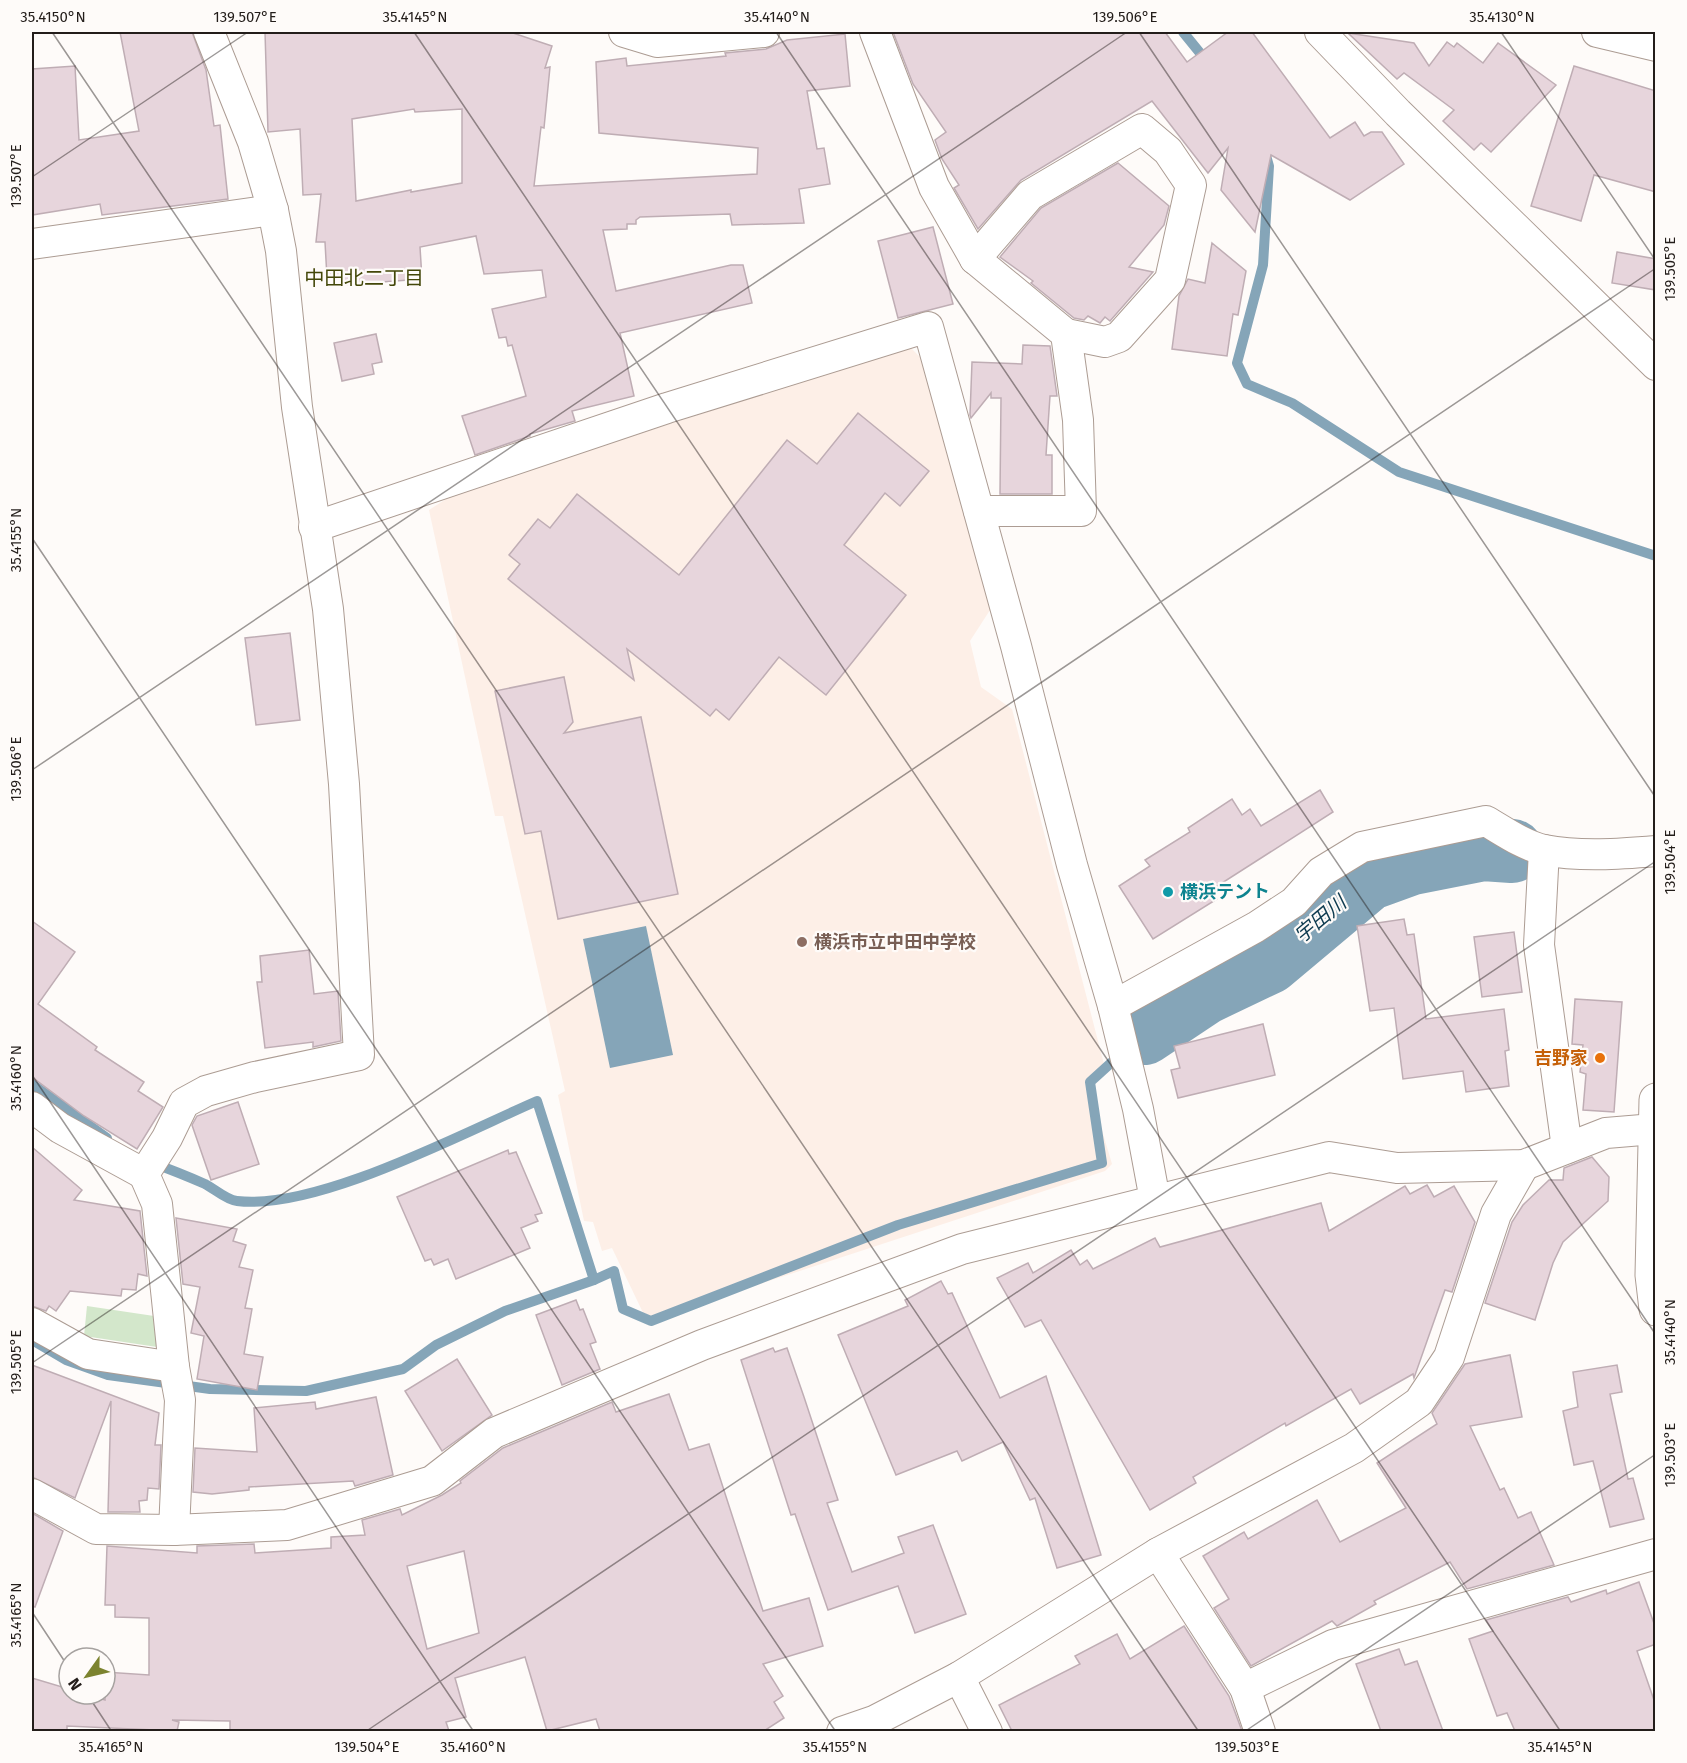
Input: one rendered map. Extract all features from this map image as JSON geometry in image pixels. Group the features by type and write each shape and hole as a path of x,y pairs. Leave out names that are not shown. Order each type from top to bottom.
{"main road":[{"path":"1654,1114 1652,1275 1656,1309"}],"street":[{"path":"144,1174 167,1138 184,1103 206,1091 245,1080 359,1055 344,784 325,581 314,527 297,408 281,251 273,210 253,142 209,32"},
{"path":"624,32 657,42 764,32"},
{"path":"875,32 934,187 975,259 1066,334 1105,342 1119,337 1170,280 1191,185 1168,151 1142,129 1030,195 975,259"},
{"path":"1320,32 1398,113 1656,365"},
{"path":"1597,32 1656,46"},
{"path":"32,244 273,210"},
{"path":"314,527 656,411 928,327 1072,865 1113,1006 1138,1109 1155,1200"},
{"path":"979,511 1081,511 1078,420 1066,334"},
{"path":"1113,1006 1256,927 1294,902 1321,872 1362,847 1486,821 1517,840 1544,850 1616,854 1656,851"},
{"path":"1544,850 1539,945 1567,1148"},
{"path":"32,1107 60,1128 144,1174 157,1204 174,1367 180,1400 174,1530"},
{"path":"32,1494 96,1529 174,1530 287,1525 432,1481 494,1433 702,1345 962,1249 1329,1157 1397,1168 1524,1164 1654,1114"},
{"path":"842,1731 875,1726 959,1677 1158,1553 1354,1448 1419,1402 1449,1357 1496,1214 1524,1164"},
{"path":"32,1323 88,1354 174,1367"},
{"path":"1158,1553 1245,1688 1260,1731"},
{"path":"1245,1688 1333,1645 1656,1554"},
{"path":"959,1677 987,1731"}],"shaded area":[{"name":"横浜市立中田中学校","path":"910,347 925,362 992,607 970,641 981,687 1012,709 1105,1068 1088,1083 1112,1164 1105,1171 647,1321 612,1248 602,1251 593,1222 584,1221 558,1095 565,1091 503,816 495,816 429,510 457,492"}],"green space":[{"path":"87,1306 154,1316 157,1347 84,1336"}],"water":[{"path":"646,926 673,1055 610,1068 583,939"}],"building":[{"path":"120,32 192,32 206,70 214,126 220,125 228,199 102,215 100,204 32,215 32,69 75,66 79,140 139,131"},
{"path":"265,32 510,32 552,46 545,68 550,67 544,128 541,127 534,186 757,174 758,148 599,133 596,62 626,58 627,66 726,56 725,53 766,49 787,40 845,34 850,86 807,91 817,149 824,148 830,184 799,189 804,223 732,225 730,214 640,217 636,220 636,224 627,224 627,229 603,230 616,291 731,265 743,265 752,303 620,333 634,396 572,411 575,421 530,434 530,436 475,455 462,416 526,396 512,345 508,346 506,337 499,338 492,309 546,297 542,270 484,274 476,236 420,247 422,279 341,285 341,277 327,278 325,242 316,242 321,194 303,195 300,129 268,132","holes":["414,109 415,112 462,109 462,183 356,201 352,119"]},
{"path":"893,32 1165,32 1187,62 1228,32 1252,32 1330,138 1355,122 1364,136 1371,132 1382,132 1404,164 1350,200 1271,155 1255,232 1221,190 1228,148 1208,173 1152,101 1021,180 978,229 954,188 959,185 942,159 935,140 946,132 913,84"},
{"path":"1348,33 1414,43 1429,66 1447,42 1454,47 1457,43 1483,63 1498,43 1556,85 1491,152 1481,143 1474,150 1443,121 1454,110 1404,73 1397,79"},
{"path":"1574,66 1656,91 1656,192 1594,175 1581,221 1531,206"},
{"path":"1118,163 1169,206 1164,225 1129,267 1153,272 1110,321 1105,317 1100,323 1088,316 1084,320 1074,318 1031,283 1033,281 1000,257 1041,208"},
{"path":"933,227 953,304 898,318 878,241"},
{"path":"1212,243 1246,271 1238,315 1233,314 1227,356 1172,349 1179,296 1188,279 1205,283"},
{"path":"1617,252 1656,259 1656,290 1612,283"},
{"path":"376,334 382,362 372,364 374,374 342,381 334,343"},
{"path":"1023,345 1050,346 1057,396 1050,396 1046,455 1052,455 1052,494 1000,494 1001,398 991,398 991,393 971,418 970,415 972,362 1022,364"},
{"path":"858,413 929,471 900,506 885,493 844,545 906,595 826,695 779,657 729,720 716,709 710,716 627,649 634,680 508,579 520,564 509,555 538,519 550,528 577,494 679,575 787,440 817,464"},
{"path":"290,633 300,720 256,725 245,638"},
{"path":"564,677 573,722 564,733 641,717 678,894 558,919 541,831 525,834 495,691"},
{"path":"1320,790 1333,812 1211,890 1217,899 1153,939 1119,886 1150,866 1145,860 1190,832 1188,828 1232,799 1242,815 1250,809 1261,826"},
{"path":"1404,919 1407,935 1414,934 1426,1019 1504,1009 1509,1050 1505,1051 1509,1086 1466,1092 1463,1071 1403,1079 1394,1008 1370,1011 1357,926"},
{"path":"32,921 75,952 38,1004 97,1047 95,1050 144,1082 138,1091 163,1107 137,1149 84,1116 32,1077"},
{"path":"1514,932 1522,992 1482,997 1474,937"},
{"path":"309,950 314,994 338,991 341,1041 313,1047 313,1042 265,1048 257,982 262,982 260,956"},
{"name":"吉野家","path":"1575,999 1622,1002 1614,1112 1583,1110 1586,1074 1580,1072 1583,1045 1572,1044"},
{"path":"1263,1024 1275,1075 1178,1098 1171,1070 1180,1068 1174,1046"},
{"path":"238,1102 259,1164 211,1180 192,1125 197,1116"},
{"path":"32,1147 82,1190 74,1200 140,1211 147,1276 138,1274 136,1290 122,1289 121,1296 70,1291 56,1311 49,1306 46,1311 32,1306"},
{"path":"508,1150 509,1154 516,1152 542,1213 535,1215 538,1221 521,1228 530,1248 456,1279 448,1259 434,1265 431,1259 425,1261 397,1197"},
{"path":"1592,1157 1609,1177 1608,1201 1563,1242 1553,1263 1535,1320 1485,1303 1512,1222 1523,1205 1549,1180 1563,1180 1564,1168"},
{"path":"1427,1185 1434,1197 1454,1186 1475,1222 1452,1292 1445,1290 1414,1378 1413,1374 1360,1404 1351,1389 1286,1426 1285,1423 1193,1477 1196,1483 1150,1510 1041,1320 1025,1327 997,1278 1028,1263 1033,1273 1071,1250 1080,1265 1087,1260 1093,1269 1155,1238 1160,1247 1321,1203 1329,1231 1405,1186 1410,1194"},
{"path":"176,1218 237,1229 233,1241 246,1245 239,1267 253,1270 245,1308 252,1309 244,1354 263,1357 257,1390 197,1379 204,1336 191,1333 200,1287 183,1284"},
{"path":"941,1281 948,1294 952,1293 1000,1398 1046,1376 1101,1555 1057,1568 1035,1498 1030,1500 1003,1442 962,1461 957,1451 896,1475 838,1335 908,1306 905,1300"},
{"path":"576,1300 580,1310 583,1309 596,1342 590,1344 600,1369 562,1385 536,1315"},
{"path":"773,1348 775,1352 787,1348 838,1500 827,1503 852,1572 904,1553 898,1537 933,1525 966,1614 915,1633 898,1586 828,1610 795,1514 791,1515 741,1360"},
{"path":"1510,1355 1522,1417 1470,1426 1500,1490 1504,1488 1518,1518 1531,1512 1554,1565 1467,1589 1450,1562 1374,1601 1376,1604 1337,1626 1332,1621 1251,1666 1214,1608 1229,1599 1203,1556 1244,1532 1248,1539 1317,1500 1340,1542 1406,1508 1377,1463 1437,1424 1432,1413 1465,1364"},
{"path":"457,1359 492,1415 442,1451 405,1391"},
{"path":"32,1365 159,1413 155,1445 161,1445 159,1489 148,1488 147,1500 139,1501 140,1512 108,1512 111,1401 75,1498 32,1477"},
{"path":"1617,1365 1622,1392 1610,1394 1628,1479 1633,1478 1644,1519 1610,1527 1593,1461 1574,1465 1563,1411 1578,1407 1573,1372"},
{"path":"669,1394 689,1450 709,1444 763,1611 809,1598 823,1646 763,1664 783,1696 774,1702 784,1718 764,1731 600,1731 596,1719 547,1731 525,1657 455,1678 466,1717 446,1722 449,1731 230,1731 230,1721 172,1720 179,1722 177,1731 67,1726 67,1731 32,1731 32,1678 57,1685 57,1706 117,1706 117,1673 149,1675 149,1618 115,1617 115,1605 105,1605 107,1546 197,1553 197,1546 254,1544 255,1553 331,1548 331,1537 365,1535 362,1520 400,1509 402,1515 461,1483 460,1481 503,1448 612,1402 616,1412","holes":["464,1551 479,1633 427,1649 407,1566"]},
{"path":"376,1397 393,1475 355,1486 353,1481 249,1487 249,1490 212,1494 193,1492 195,1448 257,1452 254,1408 315,1402 316,1409"},
{"path":"32,1513 63,1531 35,1607 32,1606"},
{"path":"1639,1582 1656,1629 1656,1644 1637,1651 1656,1706 1656,1731 1515,1731 1507,1713 1497,1716 1469,1639 1493,1631 1486,1620 1568,1597 1571,1602 1606,1590 1607,1594"},
{"path":"1184,1626 1229,1696 1242,1731 1012,1731 999,1705 1080,1664 1075,1656 1117,1634 1130,1659"},
{"path":"1399,1649 1405,1665 1417,1661 1443,1731 1381,1731 1356,1664"}],"waterway":[{"path":"1183,32 1209,64"},
{"path":"1265,152 1269,166 1263,265 1237,363 1247,384 1292,403 1399,472 1656,556"},
{"name":"宇田川","path":"1144,1033 1204,993 1269,962 1368,879 1412,863 1483,849 1512,851"},
{"path":"32,1340 66,1360 108,1375 210,1389 306,1391 403,1369 436,1345 505,1311 614,1271 623,1309 651,1321 898,1225 1102,1163 1090,1082 1144,1033"},
{"path":"32,1084 107,1138"},
{"path":"155,1164 205,1184 233,1200 270,1201 307,1194 389,1167 537,1101 594,1280"}],"place":[{"name":"横浜テント","path":"1168,892"},
{"name":"横浜市立中田中学校","path":"802,942"},
{"name":"吉野家","path":"1600,1058"}],"district":[{"name":"中田北二丁目","path":"364,278"}]}
